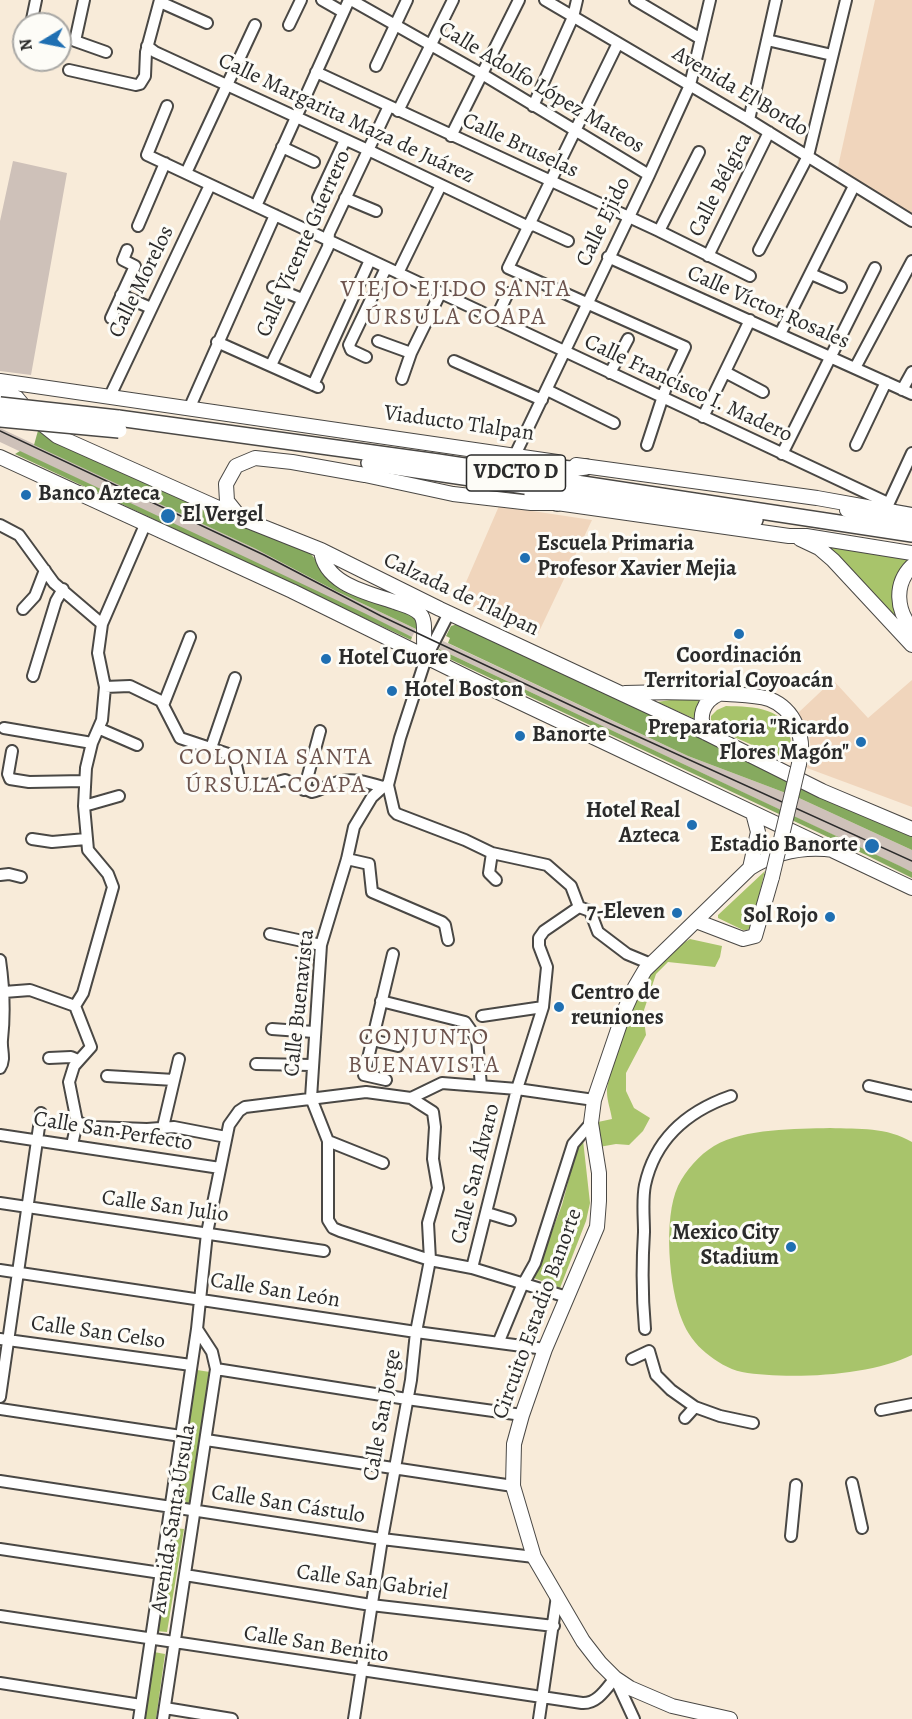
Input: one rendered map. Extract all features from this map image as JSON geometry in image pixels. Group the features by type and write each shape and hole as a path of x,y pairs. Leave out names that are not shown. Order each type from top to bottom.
{"highway":[{"name":"Viaducto Tlalpan","path":"0,405 912,543"},
{"name":"Viaducto Tlalpan","path":"0,419 119,424 421,459 912,534"},
{"path":"421,459 445,455 526,466 571,469 586,467"},
{"path":"451,475 474,485 540,496 557,503"}],"main road":[{"name":"Viaducto Tlalpan","path":"0,381 586,467 887,507 912,515"},
{"name":"Calzada de Tlalpan","path":"0,391 17,398 32,416 57,436 243,519 321,550 448,613 706,733 822,791 912,829"},
{"path":"0,457 292,591 716,797 912,888"},
{"path":"243,519 227,501 226,484 236,466 255,458 354,473 453,494 531,503 557,503 789,536 806,536 912,553"},
{"path":"817,498 870,519 912,525"},
{"path":"789,536 812,544 826,554 912,645"},
{"path":"321,550 324,565 335,577 364,592 420,613 424,621 423,645 426,658"},
{"path":"912,566 902,580 899,598 903,616 912,629"},
{"path":"620,693 673,692 765,698 785,710 794,719 801,737 802,751 758,932 755,936 743,939 696,921"},
{"path":"706,733 701,720 703,709 707,702 719,694"},
{"path":"750,868 758,832 753,813"},
{"name":"Circuito Estadio Banorte","path":"730,1719 672,1706 630,1688 615,1678 583,1641 534,1557 513,1486 514,1444 545,1349 597,1227 600,1201 599,1173 591,1123 594,1100 610,1050 641,976 750,868 769,857 790,851 808,848 834,850"}],"street":[{"path":"84,0 75,41 106,52"},
{"path":"289,25 301,0"},
{"path":"322,0 343,12"},
{"path":"256,206 350,0"},
{"name":"Calle Adolfo López Mateos","path":"350,0 482,74 574,132 649,175"},
{"path":"376,66 407,0"},
{"name":"Calle Vicente Guerrero","path":"271,366 328,247 329,233 368,150 430,45 453,0"},
{"path":"451,136 519,0"},
{"name":"Avenida El Bordo","path":"545,0 769,132 912,221"},
{"path":"533,106 573,17 577,0"},
{"path":"636,0 701,39"},
{"name":"Calle Ejido","path":"515,455 690,85 710,0"},
{"path":"749,120 776,0"},
{"path":"759,250 808,156 846,0"},
{"path":"72,71 140,84 145,76 147,46 160,1 207,23"},
{"path":"186,173 255,26"},
{"path":"767,40 832,55"},
{"path":"618,43 508,268 685,347 663,397 647,445"},
{"name":"Calle Margarita Maza de Juárez","path":"147,46 155,52 441,185 568,241"},
{"name":"Calle Bruselas","path":"316,72 659,231 750,276"},
{"name":"Calle Francisco I. Madero","path":"167,106 147,155 663,397 887,507"},
{"name":"Calle Bélgica","path":"708,256 769,132"},
{"path":"318,198 345,140"},
{"path":"282,147 314,162"},
{"path":"659,231 699,152"},
{"path":"138,226 165,163"},
{"name":"Calle Morelos","path":"110,396 210,185"},
{"path":"398,273 441,185"},
{"path":"780,334 854,186"},
{"path":"345,198 376,211"},
{"path":"189,409 275,215"},
{"path":"111,318 135,266 123,260 127,249"},
{"name":"Calle Víctor Rosales","path":"608,257 907,392"},
{"path":"217,342 315,386 370,260"},
{"path":"855,369 912,261"},
{"path":"366,357 351,350 349,345 386,268"},
{"path":"782,454 875,268"},
{"path":"811,274 841,287"},
{"path":"273,286 302,299"},
{"path":"495,320 508,293"},
{"path":"402,379 411,353 440,294"},
{"path":"121,295 151,308"},
{"path":"703,417 750,320"},
{"path":"610,373 628,339"},
{"path":"378,341 411,353"},
{"path":"454,361 542,400"},
{"path":"725,372 763,392"},
{"path":"907,392 912,372"},
{"path":"856,445 886,382"},
{"path":"547,390 614,423"},
{"path":"887,507 912,453"},
{"path":"0,525 19,535 54,583 102,624"},
{"path":"72,1145 77,1122 69,1083 78,1060 90,1047 75,1006 83,993 113,887 108,874 90,855 86,839 84,806 87,757 100,729 105,687 98,653 102,624 145,525"},
{"path":"23,609 35,596 45,570"},
{"path":"33,676 56,601 63,589"},
{"path":"448,613 426,658 385,786 392,807 397,814 465,840 492,854 547,865 571,886 579,907 590,911 598,932 627,954 651,964"},
{"path":"164,703 190,637"},
{"path":"211,748 235,678"},
{"path":"105,687 130,686 164,703 180,738 234,756 239,778 244,783 266,785 285,780 312,792 337,782 351,780 385,786"},
{"path":"4,728 92,743"},
{"path":"100,729 137,745"},
{"path":"304,790 320,731"},
{"path":"12,751 8,774 10,779 29,782 85,782"},
{"name":"Calle Buenavista","path":"311,1098 321,945 347,859 354,826 372,797 385,786"},
{"path":"84,806 119,796"},
{"path":"32,839 52,842 86,839"},
{"path":"492,854 489,873 496,880"},
{"path":"347,859 369,864 372,892 442,922 445,925 448,940"},
{"path":"0,875 9,874 21,877"},
{"name":"Calle San Álvaro","path":"472,1269 517,1089 543,1007 547,967 539,945 539,938 544,931 579,907"},
{"path":"270,934 321,945"},
{"path":"386,1080 364,1075 393,954"},
{"path":"0,960 4,992 2,1062"},
{"path":"4,992 36,991 75,1006"},
{"path":"381,1002 465,1022 477,1039 481,1086"},
{"path":"482,1016 543,1007"},
{"path":"272,1029 314,1032"},
{"path":"372,1040 398,1046"},
{"path":"49,1058 71,1057 78,1060"},
{"path":"164,1127 179,1059"},
{"path":"256,1064 312,1065"},
{"path":"107,1076 174,1080"},
{"path":"567,1297 472,1269 430,1260 333,1228 328,1220 328,1141 311,1098 366,1092 411,1098 442,1083 517,1089 594,1100"},
{"path":"869,1086 912,1096"},
{"path":"645,1329 641,1284 645,1187 653,1158 672,1131 710,1103 731,1096"},
{"name":"Avenida Santa Úrsula","path":"139,1719 197,1329 207,1233 226,1137 234,1117 244,1107 311,1098"},
{"name":"Calle San Jorge","path":"354,1719 382,1539 411,1380 416,1332 430,1260 428,1223 438,1188 433,1159 435,1127 433,1112 411,1098"},
{"path":"0,1397 5,1339 19,1273 41,1113"},
{"path":"77,1122 92,1127 147,1129 174,1127 226,1137"},
{"path":"499,1341 535,1263 573,1144 591,1123"},
{"name":"Calle San Perfecto","path":"0,1135 220,1168"},
{"path":"328,1141 383,1163"},
{"name":"Calle San Julio","path":"0,1203 324,1251"},
{"path":"487,1213 510,1220"},
{"name":"Calle San León","path":"0,1270 545,1349"},
{"path":"197,1329 212,1352 216,1368 407,1399 522,1414"},
{"name":"Calle San Celso","path":"5,1339 191,1365"},
{"path":"632,1359 649,1351 656,1375 671,1390 695,1407 720,1416 753,1423"},
{"name":"Avenida Santa Úrsula","path":"164,1714 216,1368"},
{"path":"881,1410 912,1404"},
{"path":"685,1418 695,1407"},
{"path":"0,1409 181,1436"},
{"path":"206,1440 513,1486"},
{"name":"Calle San Cástulo","path":"0,1481 382,1539 534,1557"},
{"path":"852,1483 862,1528"},
{"path":"791,1536 796,1485"},
{"path":"0,1549 161,1573"},
{"name":"Calle San Gabriel","path":"185,1575 371,1605 554,1626"},
{"path":"539,1719 557,1596"},
{"name":"Calle San Benito","path":"0,1616 361,1672 590,1704 615,1678"},
{"path":"615,1678 634,1719"},
{"path":"0,1683 141,1705"},
{"path":"164,1714 232,1719"}],"shaded area":[{"path":"875,0 912,0 912,218 837,171"},
{"path":"13,161 67,173 31,375 0,371 0,221"},
{"path":"0,428 256,549 416,629 412,637 0,442"},
{"name":"Escuela Primaria Profesor Xavier Mejia","path":"499,506 592,520 536,638 462,601 460,596"},
{"path":"443,641 688,756 799,798 912,850 912,872 439,649"},
{"name":"Preparatoria \"Ricardo Flores Magón\"","path":"833,680 868,718 912,680 912,807 807,768 811,750 809,734 798,713"}],"green space":[{"path":"39,427 309,552 321,566 414,613 419,623 416,629 256,549 34,445"},
{"path":"20,451 364,613 412,637 411,640 15,454"},
{"path":"811,543 912,557 912,562 903,566 895,585 912,633"},
{"path":"458,624 912,836 912,850 799,798 688,756 448,643 450,638 446,636 451,626"},
{"path":"439,649 900,866 912,872 912,878 437,653"},
{"path":"684,698 702,701 695,719 657,702"},
{"path":"726,706 758,708 776,715 783,721 791,744 789,761 711,727 711,716"},
{"path":"765,871 751,927 743,930 718,918 718,915"},
{"path":"690,939 722,946 720,957 715,967 668,962 656,974 643,1013 646,1035 626,1073 626,1091 634,1108 650,1118 643,1131 629,1145 616,1144 599,1147 598,1122 612,1119 607,1095 609,1082 617,1050 637,997 648,975 657,964"},
{"name":"Mexico City Stadium","path":"830,1128 883,1131 912,1142 912,1355 874,1368 805,1376 761,1374 732,1369 714,1359 695,1342 684,1325 677,1306 671,1272 669,1234 673,1200 678,1186 698,1158 726,1140 771,1131"},
{"path":"583,1140 590,1203 586,1221 560,1288 534,1278 562,1205 579,1141"},
{"path":"197,1370 210,1372 189,1504 177,1502"},
{"path":"172,1528 184,1529 167,1632 156,1631"},
{"path":"154,1652 165,1654 156,1719 144,1719"}],"tram line":[{"path":"0,431 264,555 381,616 604,721 912,861"}],"place":[{"name":"Banco Azteca","path":"26,495"},
{"name":"El Vergel","path":"168,516"},
{"name":"Escuela Primaria Profesor Xavier Mejia","path":"525,558"},
{"name":"Coordinación Territorial Coyoacán","path":"739,634"},
{"name":"Hotel Cuore","path":"326,659"},
{"name":"Hotel Boston","path":"392,691"},
{"name":"Banorte","path":"520,736"},
{"name":"Preparatoria \"Ricardo Flores Magón\"","path":"861,742"},
{"name":"Hotel Real Azteca","path":"692,825"},
{"name":"Estadio Banorte","path":"872,846"},
{"name":"7-Eleven","path":"677,913"},
{"name":"Sol Rojo","path":"830,917"},
{"name":"Centro de reuniones","path":"559,1007"},
{"name":"Mexico City Stadium","path":"791,1247"}],"district":[{"name":"VIEJO EJIDO SANTA ÚRSULA COAPA","path":"456,304"},
{"name":"COLONIA SANTA ÚRSULA COAPA","path":"276,772"},
{"name":"CONJUNTO BUENAVISTA","path":"424,1052"}]}
